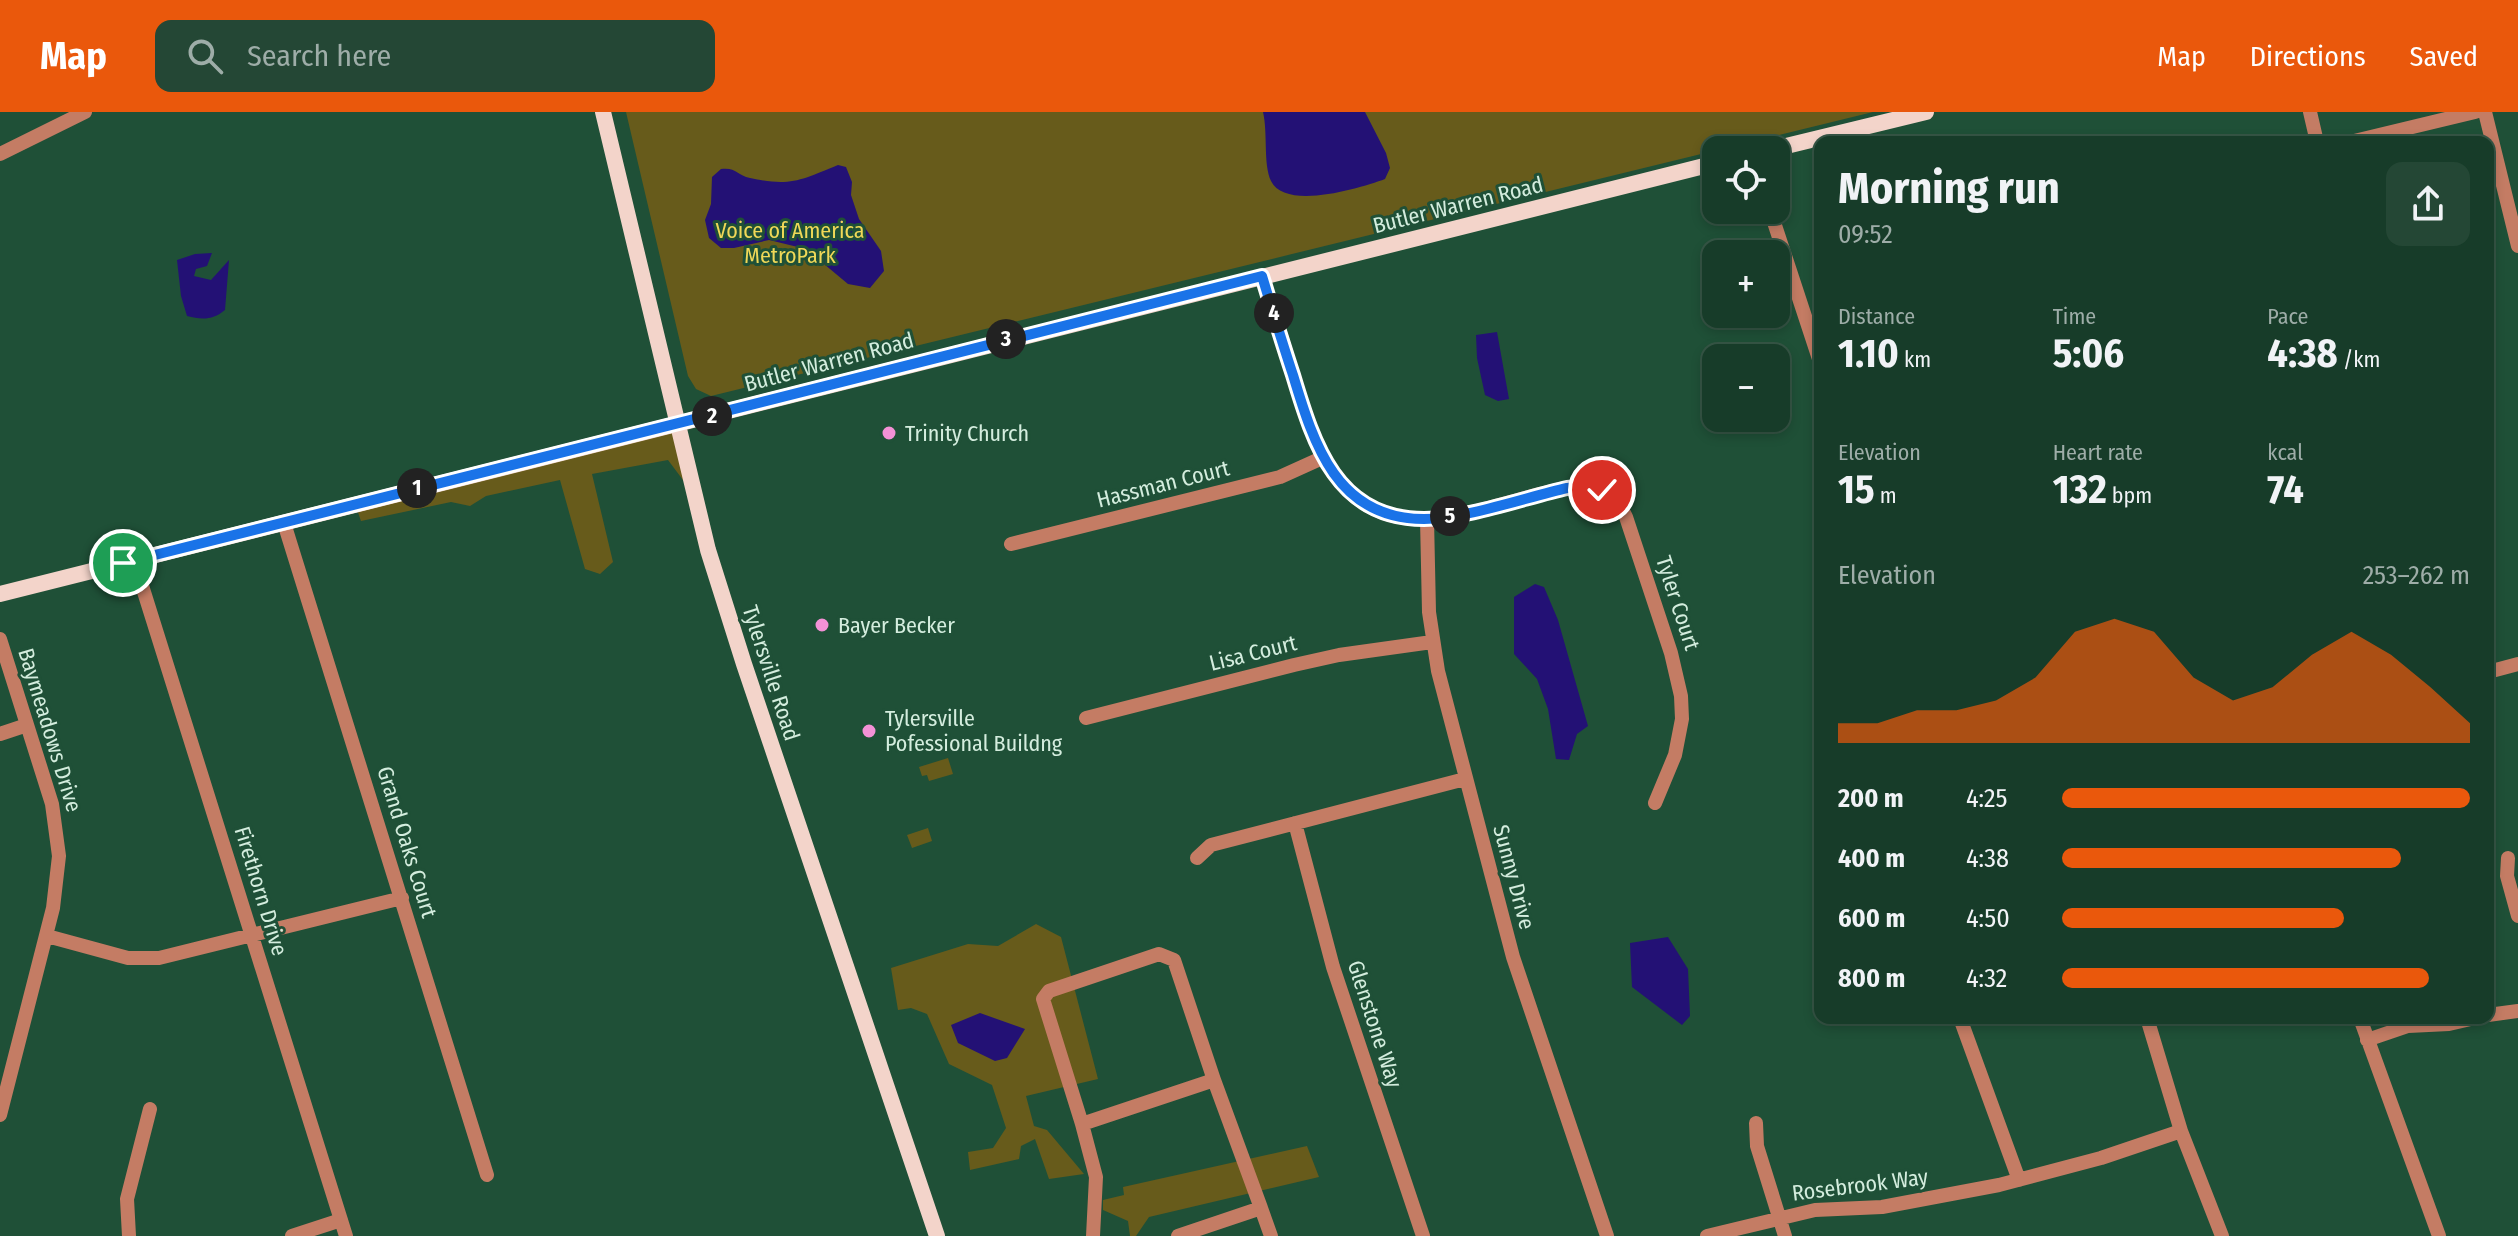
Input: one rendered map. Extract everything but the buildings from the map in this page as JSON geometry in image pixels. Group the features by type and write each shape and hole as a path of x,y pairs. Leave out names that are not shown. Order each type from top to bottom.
{"main road":[{"name":"Tylersville Road","path":"603,112 708,550 937,1236"},
{"path":"1827,136 1926,112"},
{"path":"1790,145 1814,139"},
{"name":"Butler Warren Road","path":"0,594 1702,166"}],"street":[{"path":"0,154 85,112"},
{"path":"2310,112 2316,136"},
{"path":"2375,136 2475,112"},
{"path":"2485,112 2491,136"},
{"path":"2494,149 2518,246"},
{"path":"1775,224 1814,344"},
{"name":"Tyler Court","path":"1262,276 1297,390 1322,458 1343,486 1367,504 1396,515 1427,519 1582,485 1602,490 1619,504 1671,653 1681,696 1682,719 1675,755 1655,803"},
{"name":"Hassman Court","path":"1011,544 1280,477 1322,458"},
{"name":"Sunny Drive","path":"1427,519 1432,642 1465,779 1513,957 1607,1236"},
{"name":"Grand Oaks Court","path":"284,523 487,1175"},
{"name":"Firethorn Drive","path":"134,560 346,1236"},
{"name":"Baymeadows Drive","path":"0,639 52,804 58,834 57,886 47,936 3,1087 0,1115"},
{"name":"Lisa Court","path":"1086,718 1309,662 1432,642"},
{"path":"2494,670 2518,664"},
{"path":"0,734 27,725"},
{"path":"1197,858 1211,845 1465,779"},
{"name":"Glenstone Way","path":"1295,823 1333,967 1423,1236"},
{"path":"2508,858 2507,876 2518,916"},
{"path":"47,936 106,953 144,959 173,955 402,898"},
{"path":"1093,1236 1096,1177 1043,999 1049,991 1159,954 1174,960 1271,1236"},
{"path":"2494,1014 2518,1011"},
{"path":"1962,1024 2019,1180"},
{"path":"2149,1024 2181,1131 2222,1236"},
{"path":"2362,1024 2439,1236"},
{"path":"2367,1040 2408,1026 2449,1024"},
{"path":"1082,1124 1214,1080"},
{"path":"129,1236 127,1199 150,1109"},
{"path":"1756,1123 1757,1146 1785,1236"},
{"name":"Rosebrook Way","path":"1707,1236 1815,1210 1882,1207 2019,1180 2101,1158 2181,1131"},
{"path":"1178,1236 1261,1208"},
{"path":"292,1236 341,1220"}],"green space":[{"name":"Voice of America MetroPark","path":"626,112 1873,112 1775,136 1702,136 1702,154 711,396 696,389 688,376"},
{"path":"676,424 692,492 668,460 592,474 613,562 600,574 585,569 560,480 486,496 470,506 451,502 361,521 355,504"},
{"path":"948,758 953,774 929,781 927,775 922,776 919,767"},
{"path":"928,828 932,841 912,848 907,835"},
{"path":"1036,924 1061,937 1098,1079 1026,1096 1034,1126 1047,1130 1084,1174 1049,1179 1035,1139 1021,1146 1019,1159 970,1170 968,1152 993,1148 1006,1128 992,1085 949,1064 927,1014 911,1008 898,1010 891,968 968,944 998,946"},
{"path":"1307,1146 1319,1177 1149,1217 1136,1236 1130,1236 1128,1221 1103,1210 1103,1200 1124,1195 1123,1187"}],"shaded area":[{"path":"1263,112 1365,112 1386,153 1390,168 1385,179 1324,195 1291,195 1279,190 1269,174"},
{"path":"838,165 846,167 859,219 881,251 884,271 870,288 848,284 806,249 769,240 721,248 709,238 705,220 711,204 712,177 721,169 730,169 764,181 786,182"},
{"path":"212,253 207,266 196,269 194,276 211,280 229,260 225,310 207,318 187,316 177,260"},
{"path":"1497,332 1509,399 1498,401 1485,395 1477,358 1476,335"},
{"path":"1535,584 1544,587 1558,620 1588,726 1577,734 1569,760 1556,759 1548,709 1537,679 1514,654 1514,597"},
{"path":"1668,937 1688,969 1690,1016 1682,1025 1632,987 1630,943"},
{"path":"980,1013 1025,1029 1007,1058 995,1061 958,1043 951,1025"}],"place":[{"name":"Trinity Church","path":"889,433"},
{"name":"Bayer Becker","path":"822,625"},
{"name":"Tylersville Pofessional Buildng","path":"869,731"}],"route":[{"path":"123,563 1262,276 1317,448 1343,486 1367,504 1381,511 1423,519 1582,485 1602,490"}]}
